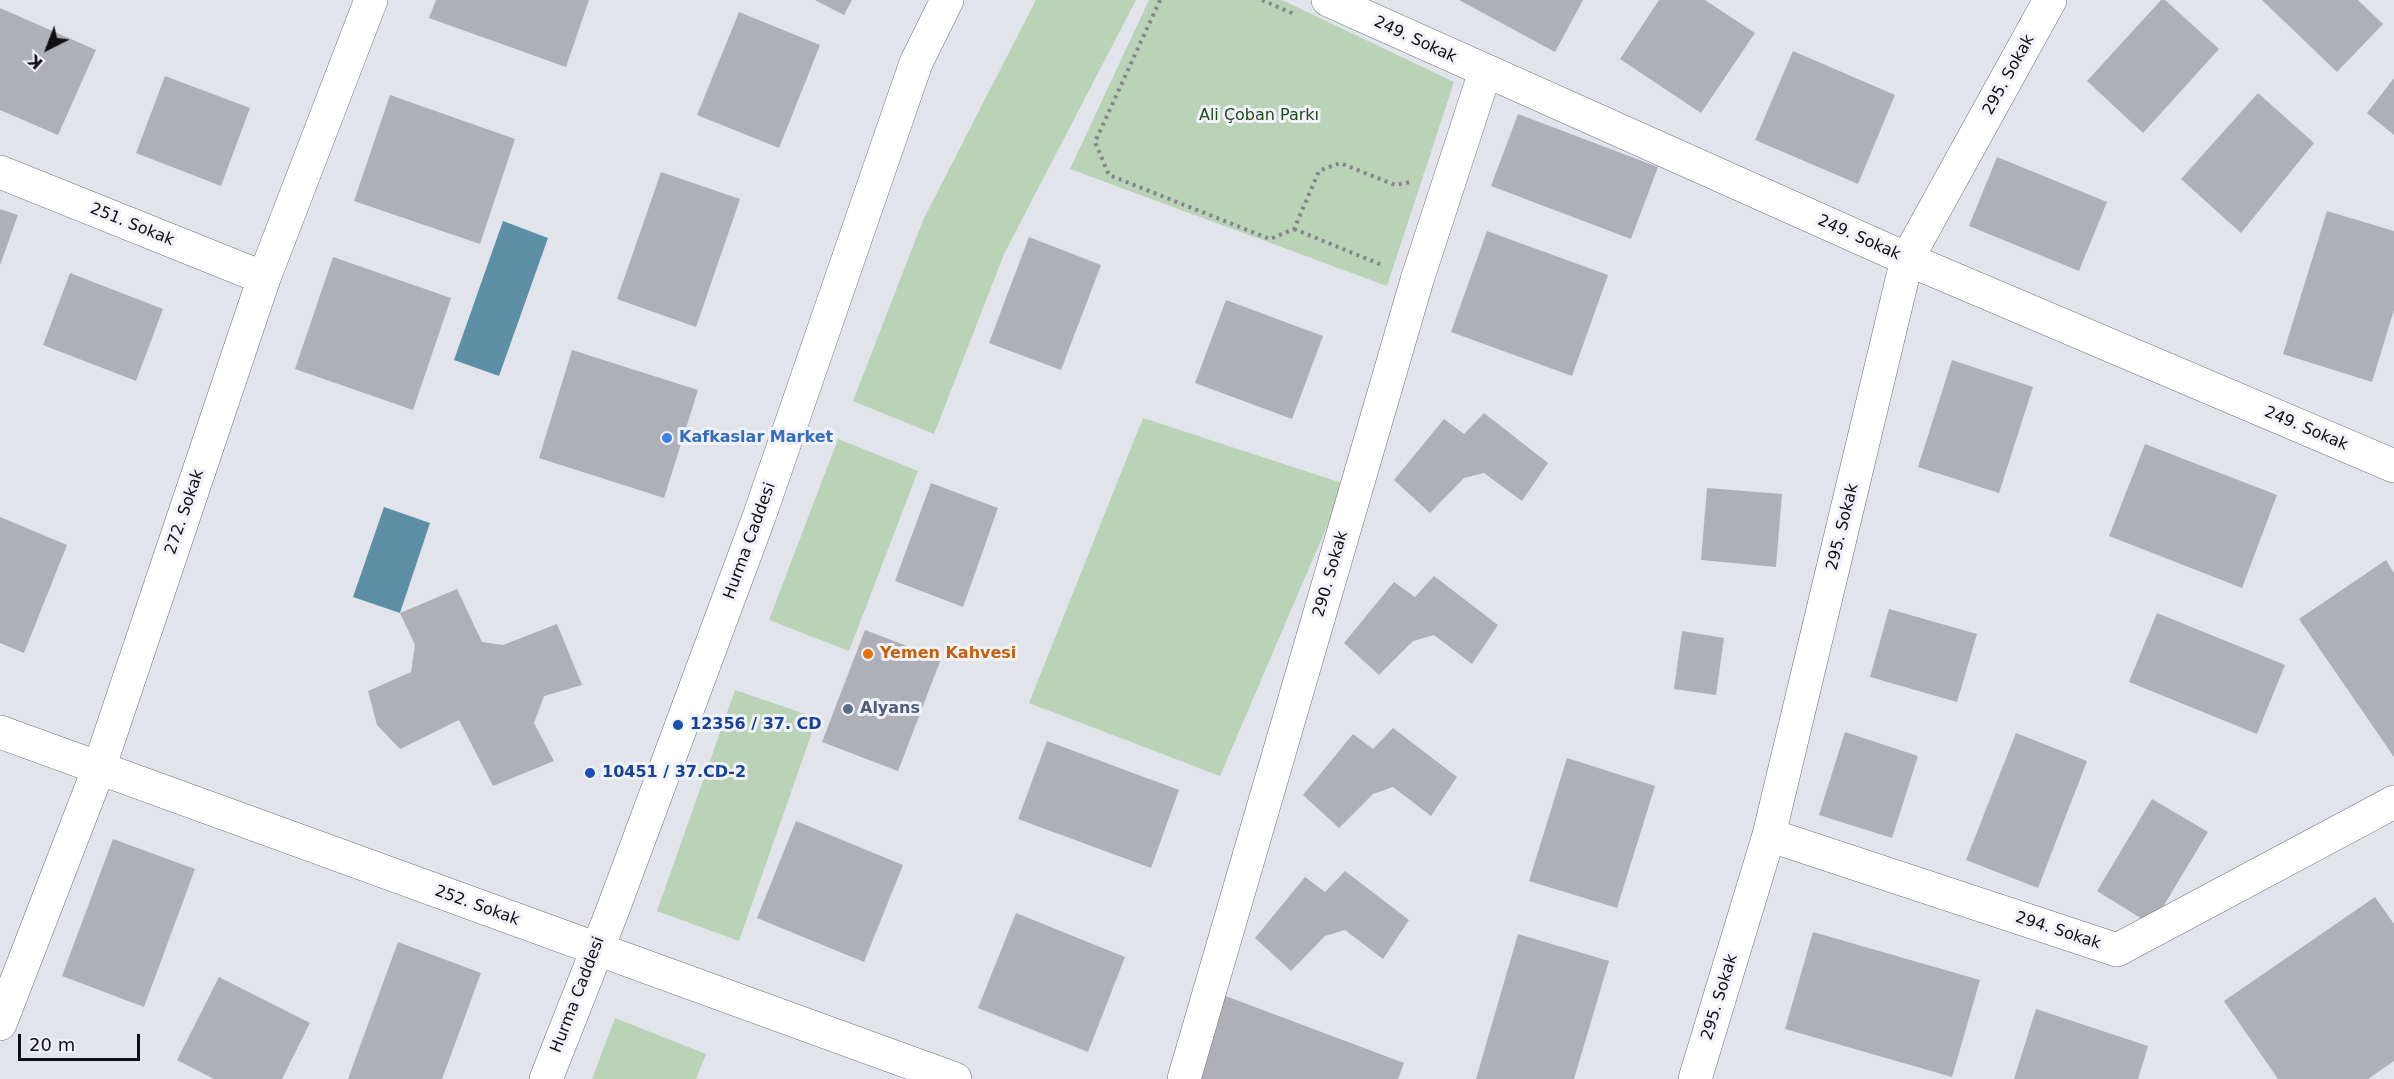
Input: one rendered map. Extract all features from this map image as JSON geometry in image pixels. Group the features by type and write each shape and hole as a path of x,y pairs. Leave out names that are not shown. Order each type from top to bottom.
{"street":[{"name":"272. Sokak","path":"0,1023 99,768 264,278 371,0"},
{"name":"Hurma Caddesi","path":"546,1079 612,912 759,518 916,63 947,0"},
{"name":"249. Sokak","path":"1328,0 1907,259 2394,466"},
{"name":"295. Sokak","path":"1695,1079 1769,835 1907,259 2050,0"},
{"name":"290. Sokak","path":"1184,1079 1417,280 1485,72"},
{"name":"251. Sokak","path":"0,172 264,278"},
{"name":"252. Sokak","path":"0,732 955,1079"},
{"name":"294. Sokak","path":"1769,835 2117,950 2394,802"}],"path":[{"path":"1160,0 1095,142 1109,175 1270,239 1293,228 1319,171 1340,163 1395,185 1417,181"},
{"path":"1293,228 1417,280"}],"green space":[{"path":"1036,0 1136,0 1004,254 934,434 853,401 924,218"},
{"name":"Ali Çoban Parkı","path":"1149,0 1282,0 1454,82 1387,286 1070,169"},
{"path":"1143,418 1345,484 1220,776 1029,703"},
{"path":"838,439 918,471 849,651 769,620"},
{"path":"735,690 817,718 739,941 657,911"},
{"path":"615,1018 706,1054 696,1079 592,1079"}],"water":[{"path":"503,221 548,238 499,376 454,360"},
{"path":"384,507 430,523 400,613 353,597"}],"building":[{"path":"436,0 589,0 566,67 429,18"},
{"path":"815,0 852,0 844,15"},
{"path":"1459,0 1583,0 1555,52"},
{"path":"1659,0 1705,0 1755,33 1701,113 1620,59"},
{"path":"2161,0 2165,0 2219,49 2143,133 2087,81"},
{"path":"2262,0 2358,0 2383,24 2337,72"},
{"path":"0,8 96,50 58,135 0,110"},
{"path":"739,12 820,45 779,148 697,115"},
{"path":"1793,51 1895,95 1858,184 1755,140"},
{"path":"165,76 250,108 221,186 136,153"},
{"path":"2394,78 2394,135 2367,113"},
{"path":"2258,93 2314,143 2241,233 2181,179"},
{"path":"390,95 515,139 480,244 354,201"},
{"path":"1518,114 1658,167 1631,239 1491,186"},
{"path":"1997,157 2107,202 2079,271 1969,226"},
{"path":"661,172 740,199 696,327 617,299"},
{"path":"0,209 18,215 0,265"},
{"path":"2327,211 2394,231 2394,310 2372,382 2283,354"},
{"path":"1487,231 1608,275 1572,376 1451,332"},
{"path":"1029,237 1101,265 1061,370 989,343"},
{"path":"333,257 451,298 413,410 295,369"},
{"path":"70,273 163,309 136,381 43,345"},
{"path":"1226,300 1323,336 1292,419 1195,383"},
{"path":"572,350 698,390 664,498 539,458"},
{"path":"1952,360 2033,387 1999,493 1918,467"},
{"path":"1484,413 1548,463 1522,501 1484,473 1464,478 1430,513 1394,480 1444,419 1464,434"},
{"path":"2145,444 2277,495 2242,588 2109,536"},
{"path":"931,483 998,508 963,607 895,581"},
{"path":"1707,488 1782,494 1776,567 1701,560"},
{"path":"0,517 67,545 24,653 0,643"},
{"path":"2386,560 2394,573 2394,757 2299,619"},
{"path":"1434,576 1498,625 1472,664 1434,635 1413,641 1379,675 1344,643 1394,582 1415,597"},
{"path":"457,589 482,642 503,645 557,624 582,685 544,696 534,723 554,761 493,786 459,720 400,749 377,725 368,691 411,672 415,645 400,613"},
{"path":"1889,609 1977,634 1957,702 1870,677"},
{"path":"2157,613 2285,665 2257,734 2129,682"},
{"path":"865,630 941,659 898,771 822,742"},
{"path":"1682,631 1724,638 1716,695 1674,689"},
{"path":"1393,728 1457,777 1431,816 1393,787 1373,794 1339,828 1303,795 1353,734 1373,749"},
{"path":"1845,732 1918,756 1892,838 1819,815"},
{"path":"2016,733 2087,761 2038,888 1966,860"},
{"path":"1047,741 1179,790 1151,868 1018,819"},
{"path":"1567,758 1655,786 1617,908 1529,881"},
{"path":"2152,799 2208,832 2152,925 2097,891"},
{"path":"796,821 903,865 864,962 757,918"},
{"path":"113,839 195,869 144,1007 62,976"},
{"path":"1345,871 1409,920 1383,959 1345,930 1325,936 1291,971 1255,938 1305,877 1325,892"},
{"path":"2375,897 2394,924 2394,1061 2368,1079 2278,1079 2224,1001"},
{"path":"1016,913 1125,957 1088,1052 978,1008"},
{"path":"1813,932 1980,980 1952,1077 1785,1029"},
{"path":"1518,934 1609,961 1574,1079 1476,1079"},
{"path":"398,942 481,973 442,1079 348,1079"},
{"path":"219,977 310,1023 282,1079 214,1079 177,1060"},
{"path":"1215,992 1404,1063 1398,1079 1184,1079"},
{"path":"2036,1009 2148,1046 2138,1079 2014,1079"}],"place":[{"name":"Kafkaslar Market","path":"667,438"},
{"name":"Yemen Kahvesi","path":"868,654"},
{"name":"Alyans","path":"848,709"},
{"name":"12356 / 37. CD","path":"678,725"},
{"name":"10451 / 37.CD-2","path":"590,773"}]}
